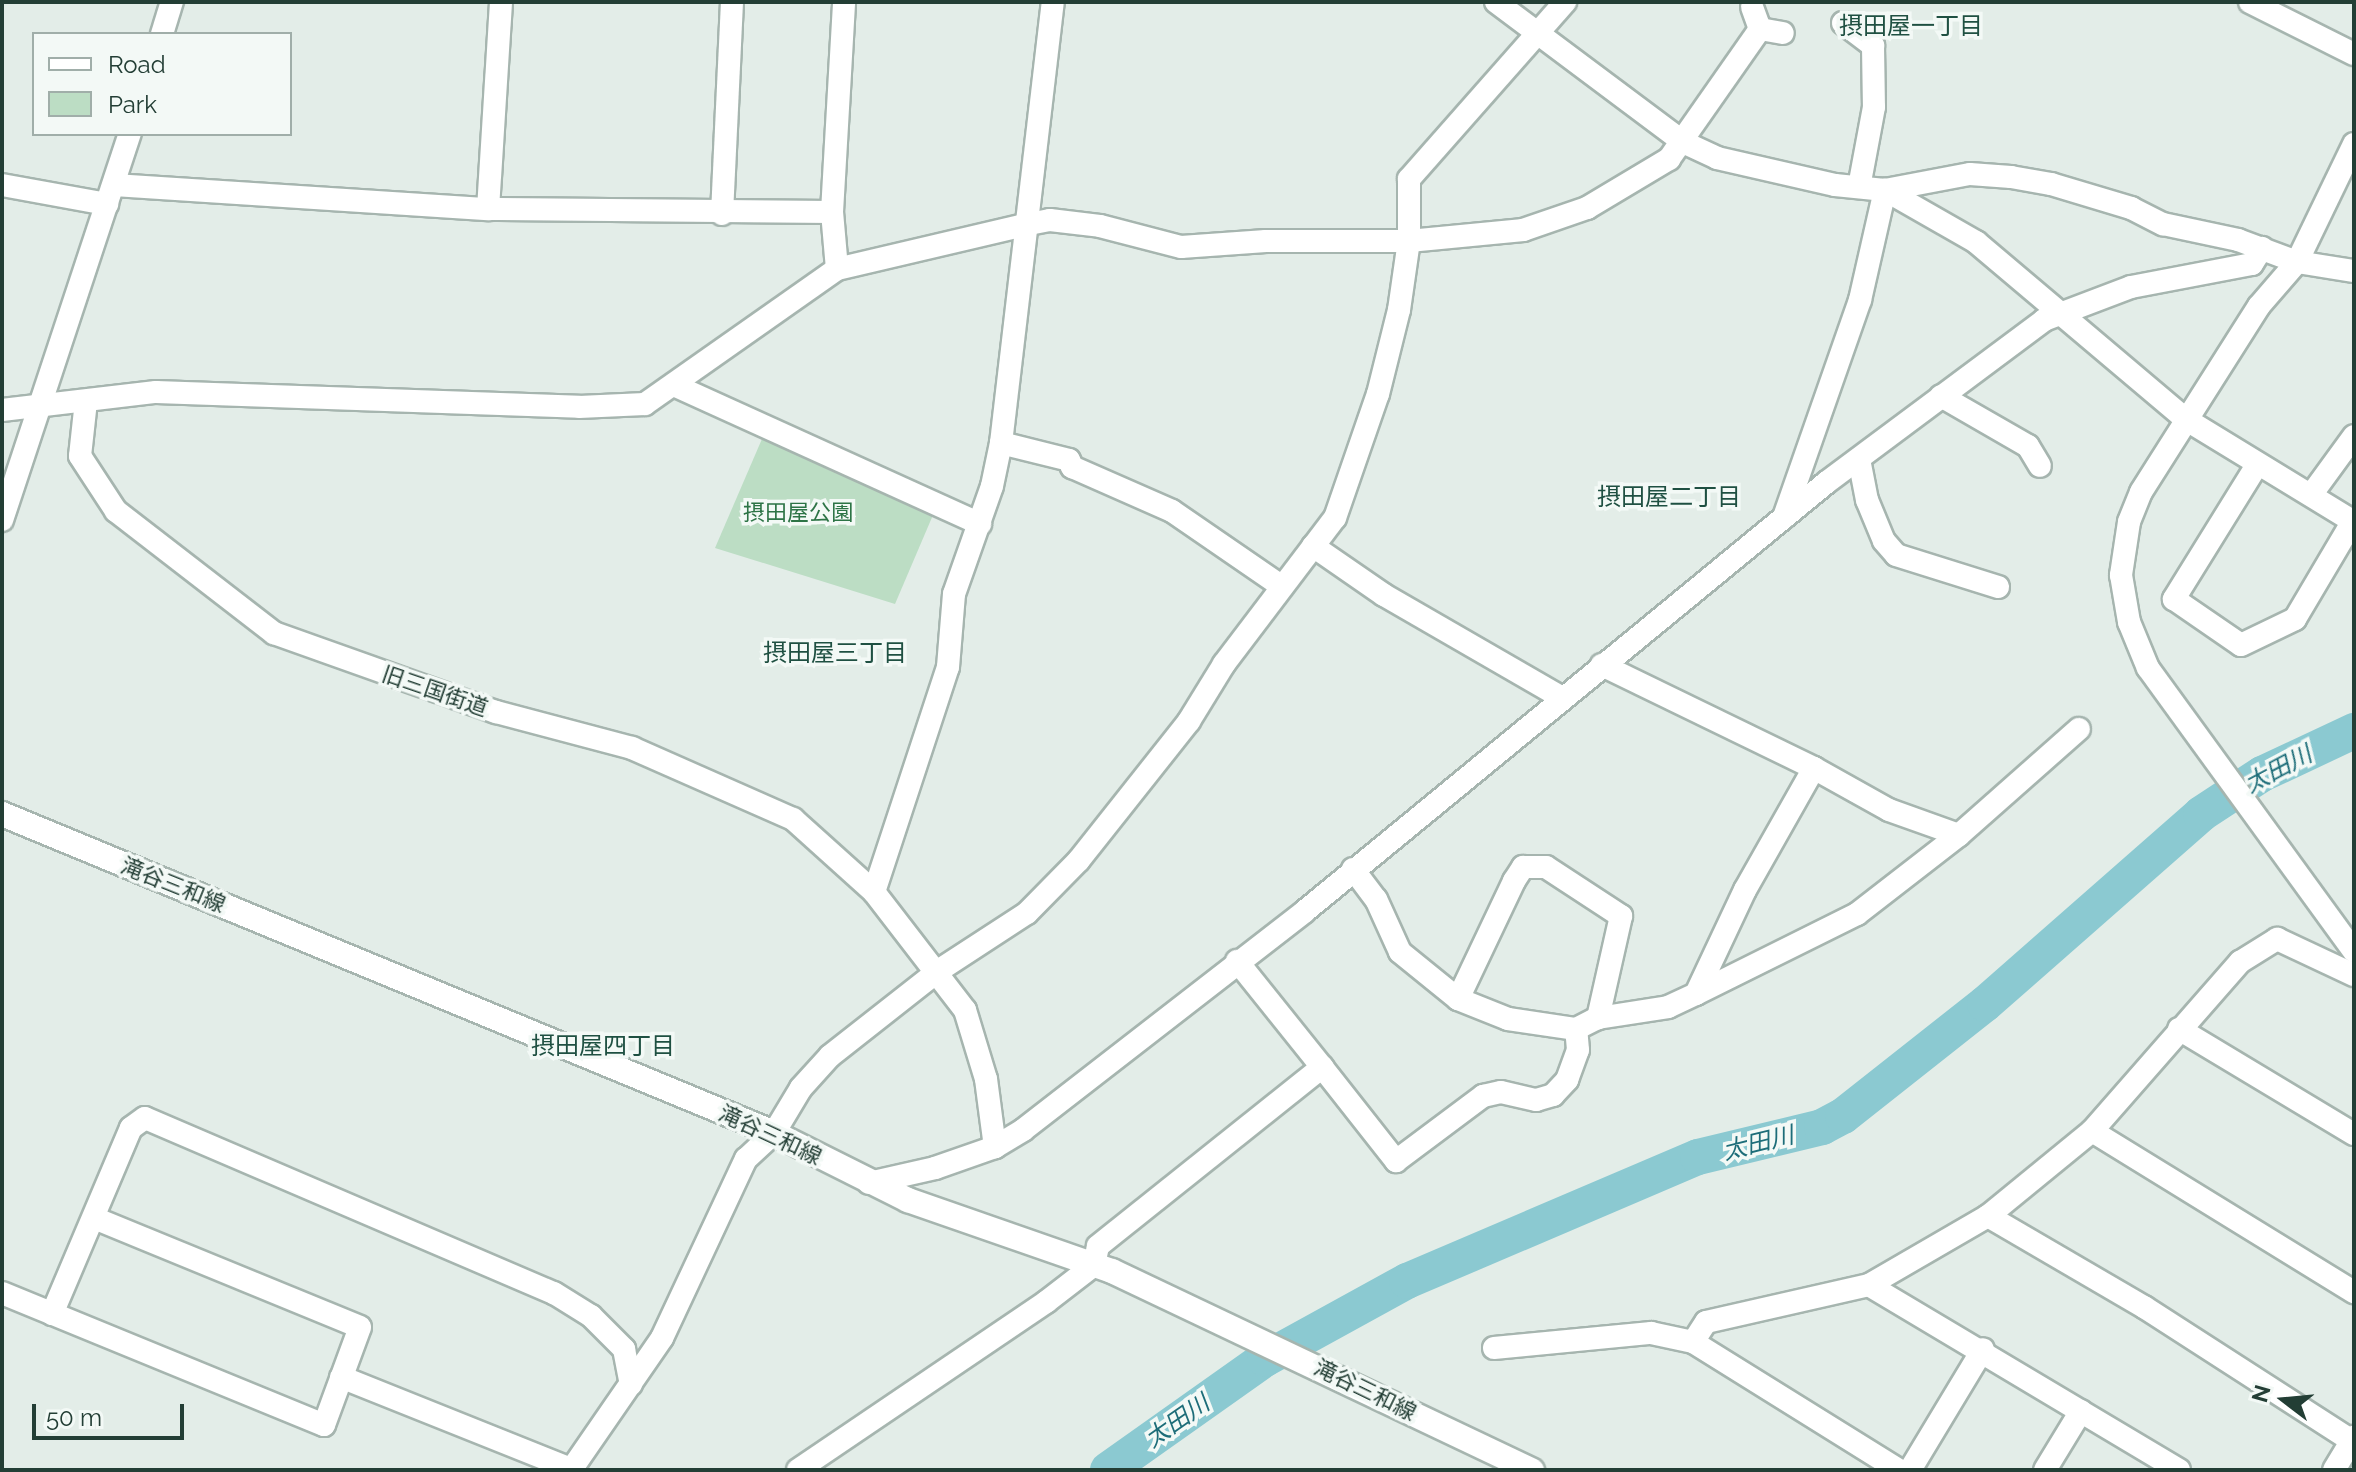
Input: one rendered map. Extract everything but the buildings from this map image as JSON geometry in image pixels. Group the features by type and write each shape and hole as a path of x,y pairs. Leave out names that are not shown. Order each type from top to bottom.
{"main road":[{"name":"滝谷三和線","path":"2,814 774,1133 869,1183 1094,1265 1217,1318 1532,1470"}],"street":[{"path":"163,32 172,2"},
{"path":"488,209 501,2"},
{"path":"722,214 732,2"},
{"path":"837,269 832,212 844,2"},
{"path":"874,892 941,691 954,594 980,524 1001,443 1053,2"},
{"path":"1496,2 1683,142 1741,165 1885,190 1970,174 2011,177 2131,208 2163,224 2262,248 2297,262 2354,271"},
{"path":"341,1377 571,1470 684,1301 707,1237 746,1159 774,1133 801,1088 830,1056 938,971 1027,913 1079,860 1189,721 1281,586 1335,518 1348,488 1378,394 1409,241 1409,179 1535,32 1565,2"},
{"path":"2250,2 2354,54"},
{"path":"1752,7 1760,29"},
{"path":"1843,23 1873,46 1874,107 1859,187"},
{"path":"1760,29 1783,33"},
{"path":"2,410 156,392 628,406 645,404 676,386 837,269 1029,224 1050,220 1100,226 1181,247 1266,241 1409,241 1548,224 1656,168 1683,142 1760,29"},
{"path":"2,520 129,136"},
{"path":"2354,144 2297,262 2259,306 2141,492 2129,522 2121,575 2138,646 2178,713 2354,952"},
{"path":"2,185 110,194 488,209 722,214 832,212"},
{"path":"1885,190 1976,242 2187,420 2353,521 2295,619 2241,645 2174,599 2257,465"},
{"path":"1782,522 1860,300 1885,190"},
{"path":"869,1183 913,1175 995,1147 1353,869 1561,697 1859,459 2044,320 2131,287 2252,264 2262,248"},
{"path":"676,386 980,524"},
{"path":"1941,396 2028,446 2040,466"},
{"name":"旧三国街道","path":"86,401 80,456 116,511 274,633 496,712 632,748 775,807 874,892 938,971 965,1010 976,1038 995,1147"},
{"path":"2311,495 2354,436"},
{"path":"1001,443 1069,460 1072,467 1172,511 1281,586"},
{"path":"1859,459 1867,500 1884,541 1896,555 1998,587"},
{"path":"1313,546 1384,595 1561,697"},
{"path":"1602,665 1814,768 1889,810 1959,835"},
{"path":"1353,869 1376,899 1400,952 1458,999 1508,1019 1576,1029 1598,1018 1668,1007 1857,914 1959,835 2079,729"},
{"path":"1696,994 1745,890 1814,768"},
{"path":"1458,999 1523,867 1546,867 1621,916 1598,1018"},
{"path":"1693,1342 1706,1322 1869,1285 1988,1216 2092,1131 2240,962 2277,939 2354,975"},
{"path":"1237,961 1396,1161 1483,1096 1501,1092 1536,1100 1553,1095 1567,1080 1578,1050 1576,1029"},
{"path":"2179,1029 2354,1134"},
{"path":"798,1470 1094,1265 1098,1246 1322,1067"},
{"path":"52,1314 131,1128 145,1118 554,1293 591,1316 624,1349 631,1384"},
{"path":"2092,1131 2354,1292"},
{"path":"1988,1216 2144,1307 2353,1439 2334,1470"},
{"path":"2,1293 324,1425 360,1327 94,1218"},
{"path":"1869,1285 1983,1349 2179,1470"},
{"path":"1494,1348 1651,1333 1693,1342 1899,1470"},
{"path":"1910,1470 1983,1349"},
{"path":"2045,1470 2081,1411"}],"green space":[{"name":"摂田屋公園","path":"765,432 933,515 895,604 715,548"}],"waterway":[{"name":"太田川","path":"1108,1470 1265,1359 1407,1281 1698,1157 1822,1127 1843,1116 1985,1004 2201,814 2262,774 2354,731"}],"district":[{"name":"摂田屋一丁目","path":"1911,26"},
{"name":"摂田屋二丁目","path":"1669,497"},
{"name":"摂田屋三丁目","path":"835,653"},
{"name":"摂田屋四丁目","path":"603,1046"}]}
